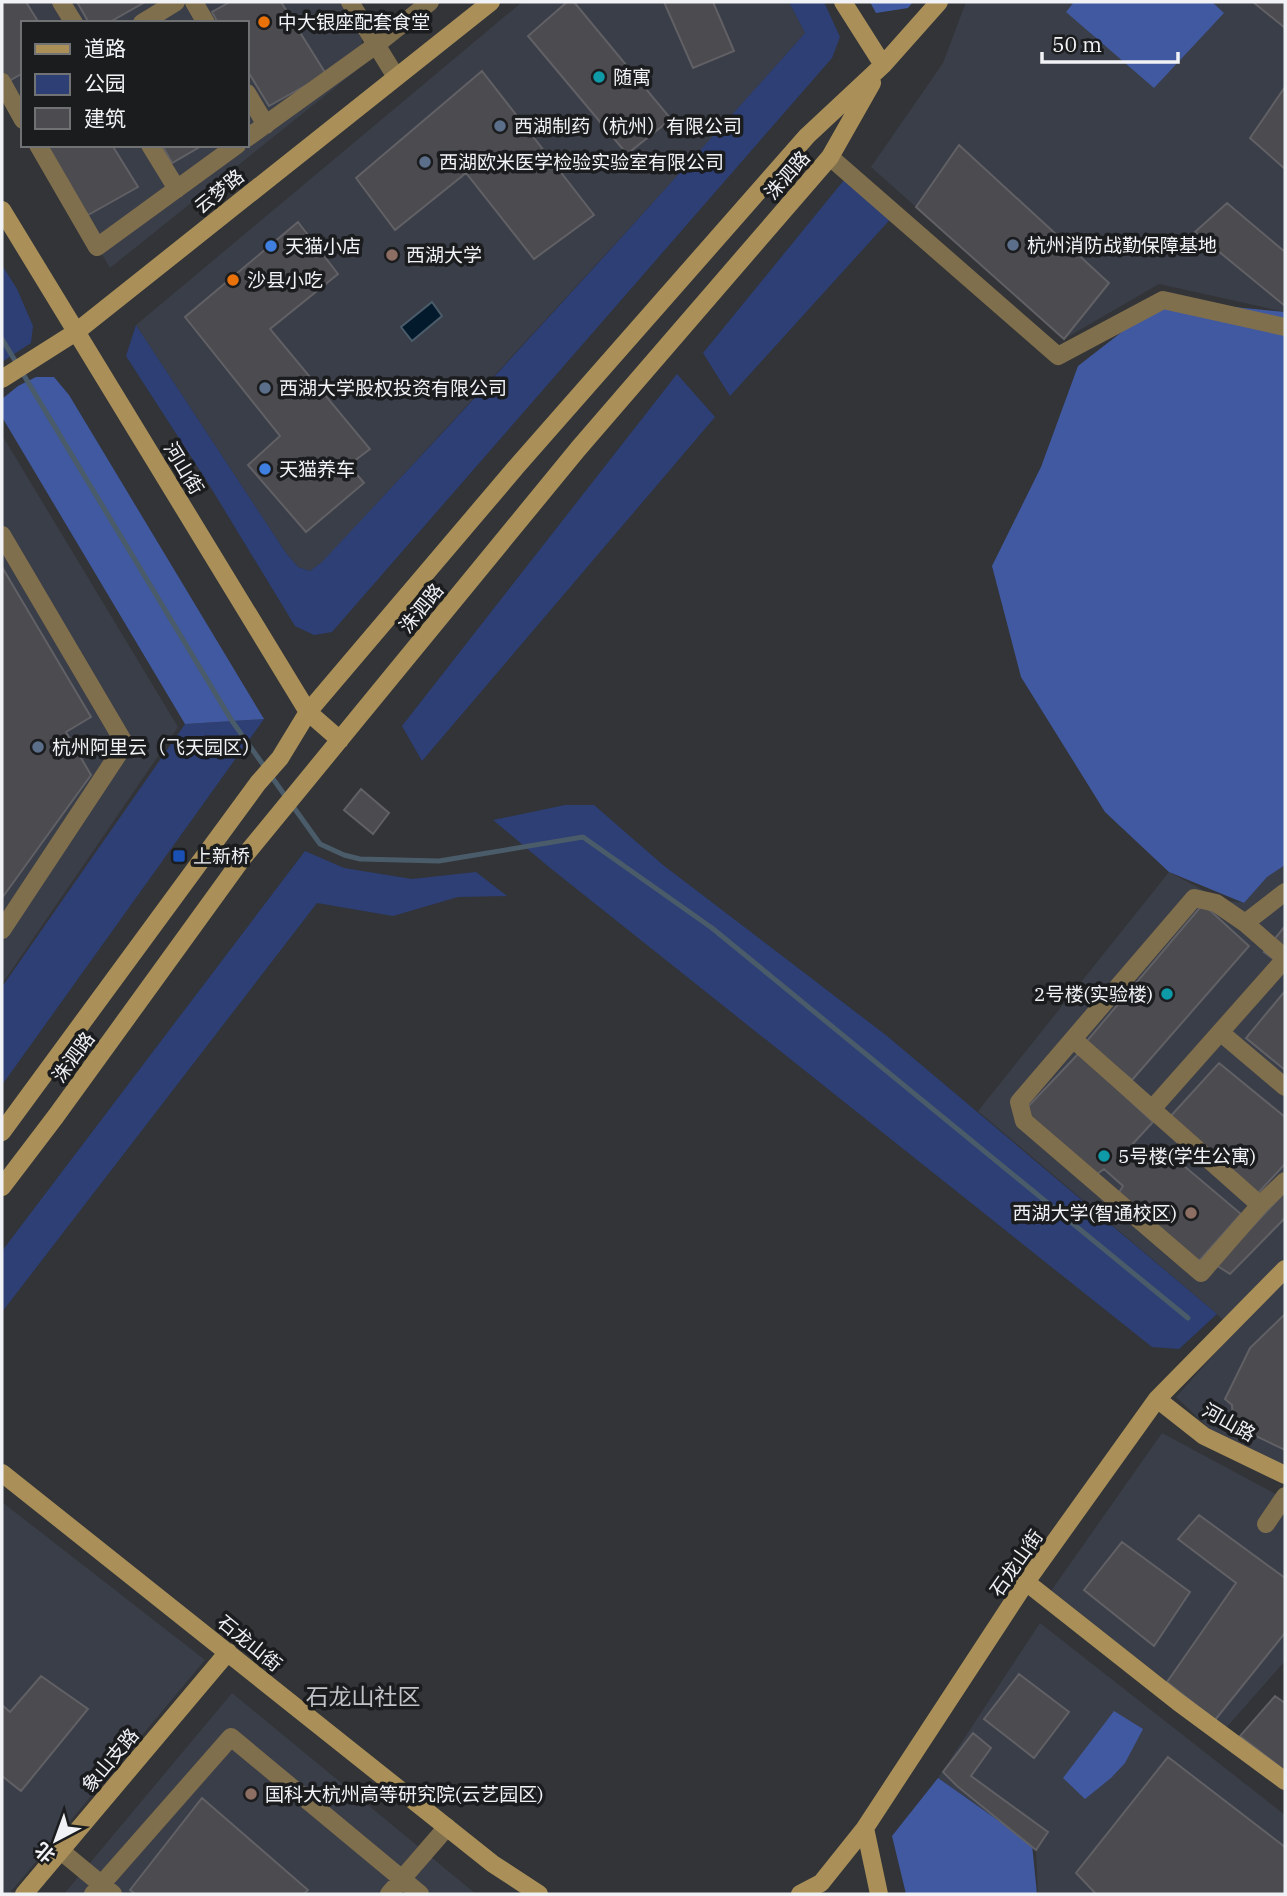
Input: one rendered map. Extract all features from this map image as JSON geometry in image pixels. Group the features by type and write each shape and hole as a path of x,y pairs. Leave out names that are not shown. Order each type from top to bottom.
{"street":[{"path":"61,2 73,21"},
{"path":"145,21 176,2"},
{"path":"194,2 205,21"},
{"path":"349,2 396,77"},
{"path":"248,137 430,2"},
{"name":"云梦路","path":"2,379 76,332 491,2"},
{"path":"844,2 883,65"},
{"name":"洙泗路","path":"2,1132 258,783 280,758 308,712 517,466 807,136 883,65 939,2"},
{"name":"洙泗路","path":"2,1187 242,859 578,449 830,156 883,65"},
{"path":"2,82 13,104"},
{"path":"248,95 265,125"},
{"path":"39,147 97,247 234,147"},
{"path":"151,147 177,189"},
{"path":"830,156 1058,356 1163,300 1285,327"},
{"name":"河山街","path":"2,210 308,712 340,740"},
{"path":"2,535 125,744 2,930"},
{"path":"1245,923 1285,892"},
{"path":"1152,1109 1285,959 1245,923 1216,903 1194,898 1019,1102 1024,1121 1201,1273 1260,1205 1285,1181"},
{"path":"1220,1032 1285,1087"},
{"path":"1073,1039 1260,1205"},
{"name":"石龙山街","path":"800,1894 821,1883 865,1828 1026,1582 1157,1399 1285,1269"},
{"name":"河山路","path":"1157,1399 1204,1436 1285,1475"},
{"name":"石龙山街","path":"2,1473 494,1864 539,1894"},
{"path":"1266,1524 1285,1496"},
{"path":"1026,1582 1285,1782"},
{"name":"象山支路","path":"24,1894 228,1652"},
{"path":"61,1851 102,1891 232,1737 420,1894"},
{"path":"389,1894 447,1827"},
{"path":"865,1828 879,1894"}],"shaded area":[{"path":"2,2 342,2 363,34 357,70 110,268 37,147 248,147 248,21 21,21 21,119 2,88"},
{"path":"522,2 789,2 805,33 326,559 310,571 298,567 286,553 136,325"},
{"path":"870,2 913,2 908,8 876,13"},
{"path":"966,2 1285,2 1285,312 1159,284 1064,339 871,167 943,63"},
{"path":"1074,2 1212,2 1224,13 1154,88 1066,12"},
{"path":"1163,300 1285,312 1285,865 1267,877 1244,903 1169,872 1105,812 1021,677 992,566 1041,467 1078,366"},
{"path":"432,302 442,316 412,341 401,327"},
{"path":"36,377 54,377 69,395 264,719 185,724 2,417 2,399 18,386"},
{"name":"杭州阿里云（飞天园区）","path":"2,435 178,727 2,984"},
{"name":"西湖大学(智通校区)","path":"1285,865 1285,1466 1212,1431 1176,1397 1234,1332 1217,1314 978,1111 1169,872 1222,900 1244,903 1267,877"},
{"path":"1162,1433 1285,1499 1285,1661 1226,1728 1051,1591"},
{"path":"2,1502 205,1660 9,1894 2,1894"},
{"path":"1040,1623 1285,1815 1285,1894 1038,1894 1036,1850 1032,1844 938,1778"},
{"name":"国科大杭州高等研究院(云艺园区)","path":"232,1693 476,1894 64,1894"},
{"path":"1114,1711 1143,1729 1125,1763 1085,1799 1063,1778"},
{"path":"938,1778 1032,1844 1037,1894 906,1894 892,1836"}],"green space":[{"path":"789,2 824,2 840,37 832,58 332,632 314,635 295,626 208,483 126,356 136,325 286,553 298,567 310,571 322,562 505,365 805,33"},
{"path":"849,174 895,214 730,396 703,353"},
{"path":"2,265 17,289 33,326 31,343 2,362"},
{"path":"677,374 715,417 422,761 402,726"},
{"path":"264,719 2,1085 2,987 185,724"},
{"path":"565,805 594,805 663,865 887,1036 1217,1314 1179,1349 1152,1347 493,820"},
{"path":"305,851 344,868 412,879 476,872 507,896 458,897 393,916 317,903 2,1312 2,1251"}],"building":[{"path":"2,2 26,2 38,21 21,21 21,74 2,85"},
{"path":"77,2 145,2 112,21 88,21"},
{"path":"230,2 281,2 326,74 269,106 248,72 248,21 217,21 212,12"},
{"name":"随寓","path":"567,2 574,2 671,119 627,154 528,36"},
{"path":"664,2 713,2 734,51 693,68"},
{"path":"1253,2 1285,2 1285,28"},
{"path":"482,71 594,215 534,259 466,173 395,230 356,178"},
{"path":"1285,87 1285,169 1250,138"},
{"name":"杭州消防战勤保障基地","path":"959,145 1109,283 1064,339 916,207"},
{"path":"37,147 113,147 138,187 81,219"},
{"path":"163,147 200,147 172,163"},
{"path":"1227,203 1285,252 1285,306 1195,232"},
{"path":"298,222 338,274 270,329 370,449 349,465 364,483 306,532 248,465 280,436 185,317"},
{"name":"杭州阿里云（飞天园区）","path":"2,567 91,717 66,732 91,775 2,898"},
{"path":"361,789 389,813 373,834 344,810"},
{"name":"2号楼(实验楼)","path":"1203,904 1249,946 1132,1080 1086,1042"},
{"path":"1285,926 1285,968 1264,952"},
{"path":"1285,991 1285,1070 1246,1038"},
{"name":"5号楼(学生公寓)","path":"1079,1053 1153,1122 1128,1149 1146,1164 1164,1149 1241,1214 1190,1271 1113,1202 1123,1186 1104,1169 1093,1177 1022,1113"},
{"path":"1219,1063 1285,1117 1285,1164 1258,1193 1169,1118"},
{"path":"1285,1192 1285,1218 1230,1274 1216,1265"},
{"path":"1285,1314 1285,1450 1233,1425 1232,1405 1225,1399 1250,1348"},
{"path":"1199,1515 1285,1578 1285,1633 1215,1720 1167,1682 1236,1583 1178,1539"},
{"path":"1122,1542 1190,1592 1154,1646 1084,1590"},
{"path":"1019,1674 1069,1712 1034,1758 984,1719"},
{"path":"41,1676 88,1709 21,1791 2,1776 2,1705 10,1712"},
{"path":"1275,1696 1285,1703 1285,1771 1240,1736"},
{"path":"973,1733 991,1748 971,1776 1048,1832 1036,1850 943,1772"},
{"path":"1168,1757 1285,1847 1285,1894 1096,1894 1076,1873"},
{"path":"202,1798 308,1890 304,1894 135,1894 130,1890"}],"waterway":[{"path":"2,339 232,721 286,797"},
{"path":"292,805 320,844 360,859 439,861 583,837 712,928 1188,1318"}],"place":[{"name":"中大银座配套食堂","path":"264,22"},
{"name":"随寓","path":"599,77"},
{"name":"西湖制药（杭州）有限公司","path":"500,126"},
{"name":"西湖欧米医学检验实验室有限公司","path":"425,162"},
{"name":"杭州消防战勤保障基地","path":"1013,245"},
{"name":"天猫小店","path":"271,246"},
{"name":"西湖大学","path":"392,255"},
{"name":"沙县小吃","path":"233,280"},
{"name":"西湖大学股权投资有限公司","path":"265,388"},
{"name":"天猫养车","path":"265,469"},
{"name":"杭州阿里云（飞天园区）","path":"38,747"},
{"name":"上新桥","path":"179,856"},
{"name":"2号楼(实验楼)","path":"1167,994"},
{"name":"5号楼(学生公寓)","path":"1104,1156"},
{"name":"西湖大学(智通校区)","path":"1191,1213"},
{"name":"国科大杭州高等研究院(云艺园区)","path":"251,1794"}],"district":[{"name":"石龙山社区","path":"363,1697"}]}
